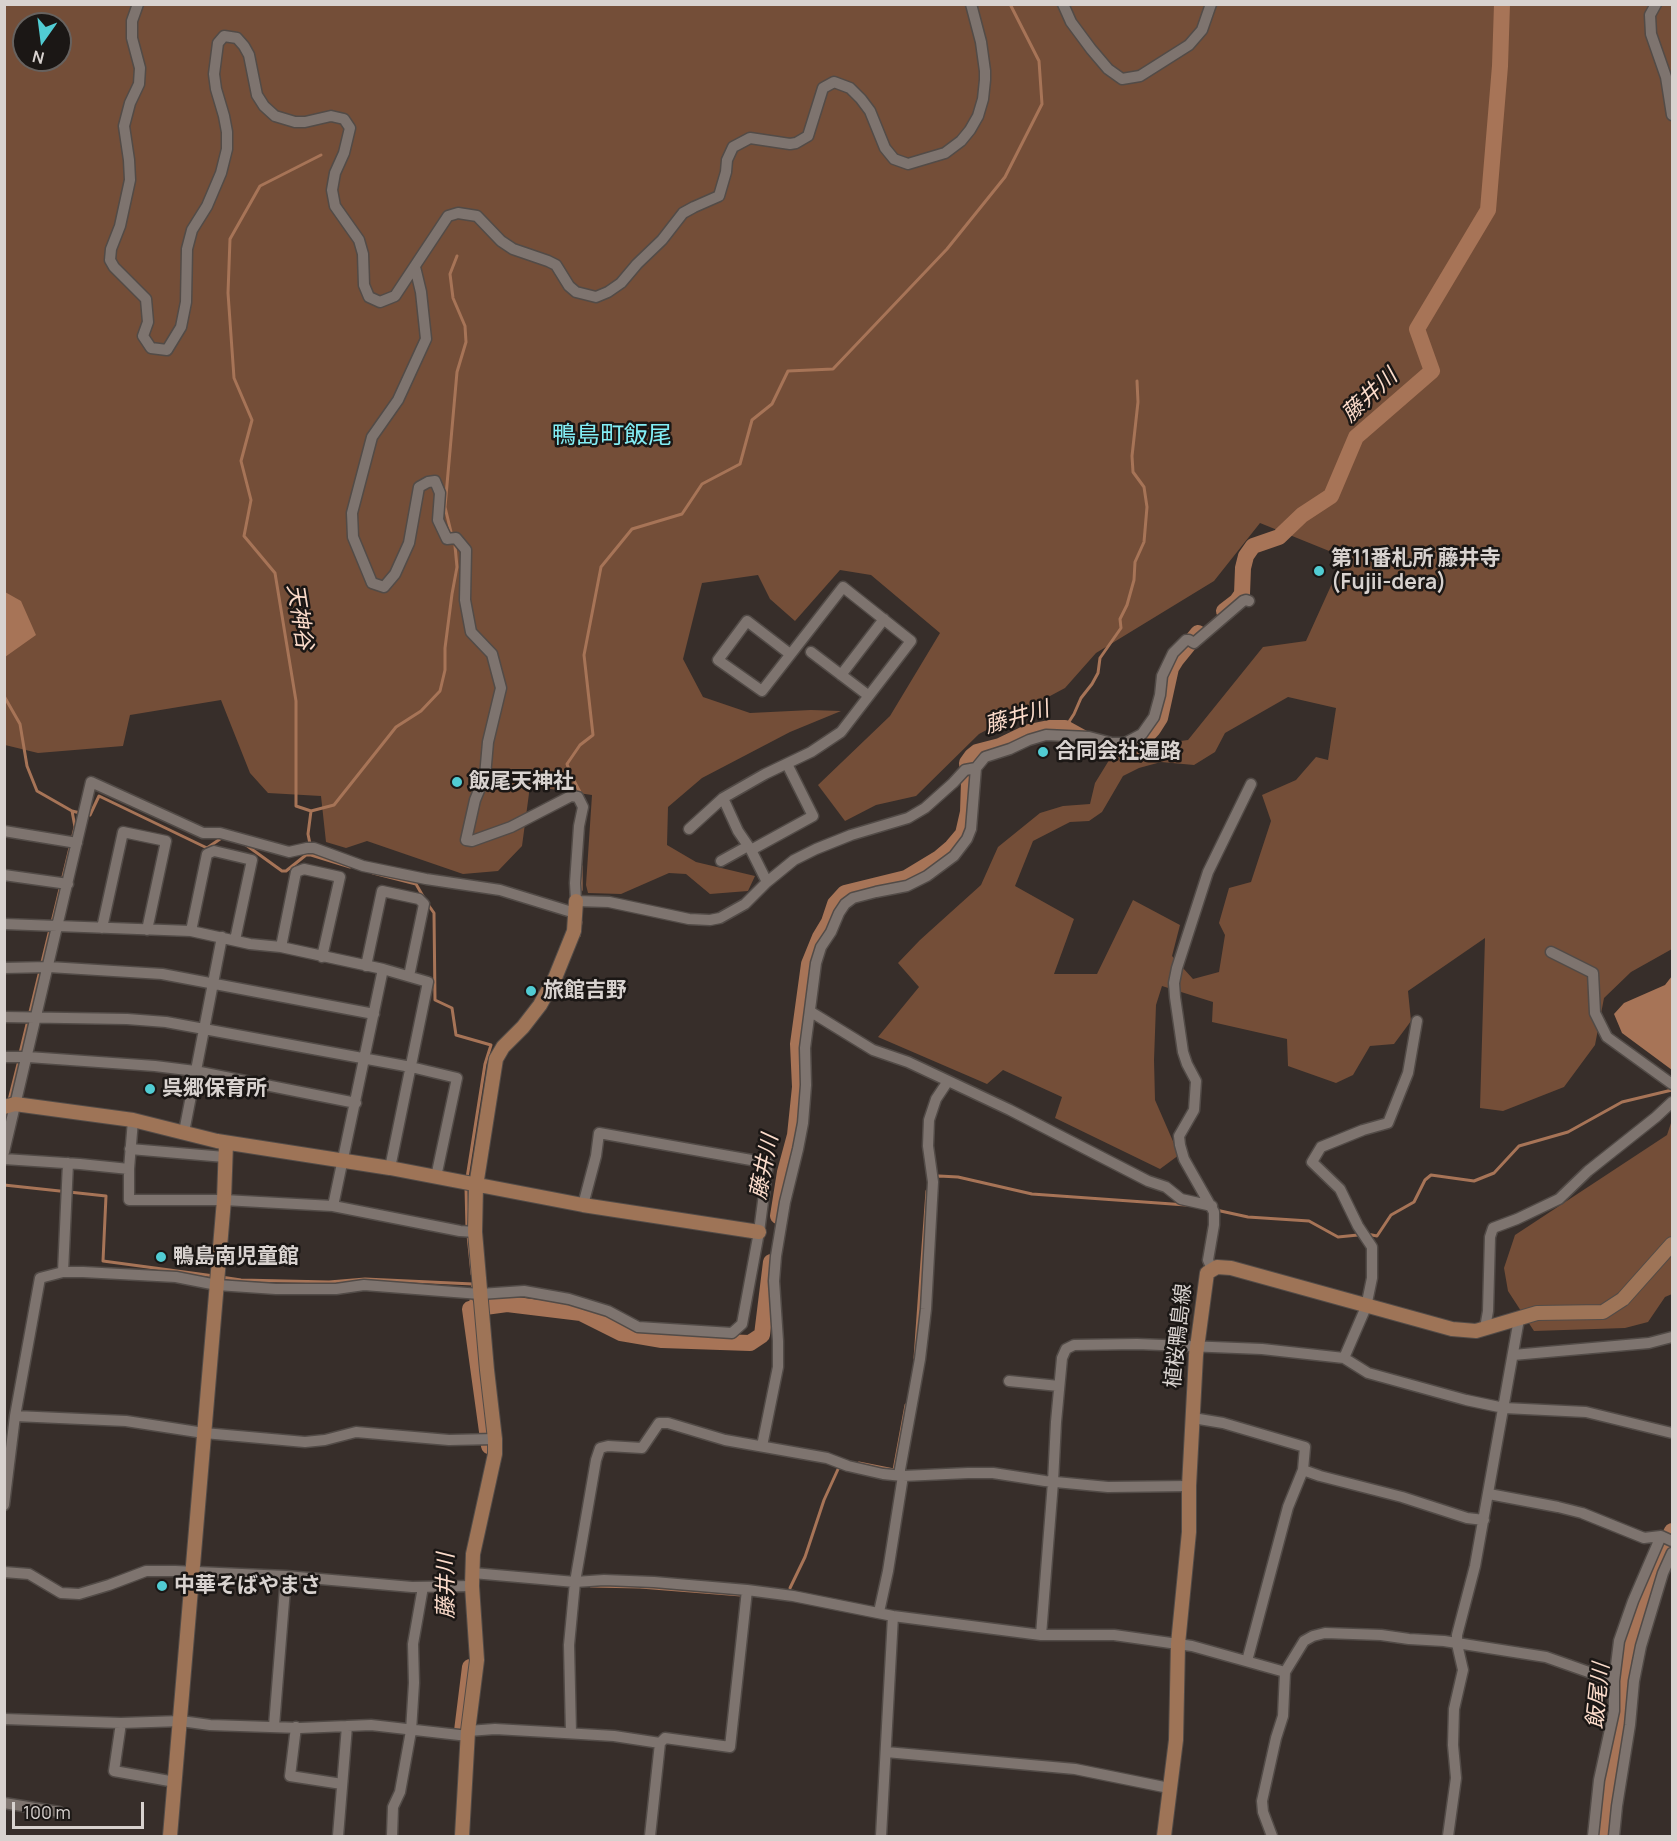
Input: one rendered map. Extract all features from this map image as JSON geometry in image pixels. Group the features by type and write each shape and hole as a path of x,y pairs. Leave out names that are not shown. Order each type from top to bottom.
{"street":[{"path":"138,4 132,21 132,38 140,69 139,84 130,103 124,126 130,180 110,260 114,267 146,299 148,322 143,336 151,348 167,350 181,327 186,302 187,249 192,230 207,206 221,173 227,149 227,132 214,74 218,43 224,36 237,38 244,46 249,55 257,95 264,106 275,116 295,123 331,116 345,119 350,128 344,153 334,173 332,190 335,206 359,240 363,254 364,285 369,297 380,302 395,296 448,216 458,213 477,216 501,241 513,249 555,265 569,286 576,292 596,297 621,283 662,240 683,213 719,196 726,172 726,160 733,147 750,138 790,144 808,136 823,88 834,82 850,88 861,99 870,111 885,148 894,159 908,164 945,153 961,141 978,116 983,99 985,71 981,42 971,4"},
{"path":"1063,4 1071,22 1091,49 1108,69 1122,79 1140,76 1189,45 1202,30 1211,4"},
{"path":"1656,4 1650,15 1651,34 1666,77 1672,115"},
{"path":"415,267 421,292 426,339 398,400 372,437 352,513 353,537 372,583 384,586 395,574 409,543 419,487 435,481 440,493 438,520 447,539 456,538 466,550 465,600 471,632 492,654 501,688 488,742 484,776 466,840 472,841 511,827 571,796 578,797 583,807 579,826 574,931 555,978 540,1005 503,1047 496,1059 470,1184 491,1439 495,1454 473,1554 469,1583 476,1629 477,1660 465,1734 462,1836"},
{"path":"689,829 723,798 811,752 841,732 911,640 843,586 762,691 718,660 747,621 790,654"},
{"path":"4,1152 10,1105 28,1057 68,884 72,842 83,815 91,782 203,833 220,833 290,852 311,848 363,866 426,879 500,890 576,907 609,902 688,919 710,920 720,918 737,909 794,860 851,835 908,818 932,802 985,756 1046,735 1089,737 1112,743 1125,743 1142,735 1154,717 1165,667 1173,653 1183,642 1194,643 1243,601 1249,601"},
{"path":"841,675 884,619"},
{"path":"811,652 865,693"},
{"path":"721,861 813,816 787,764"},
{"path":"762,1446 778,1368 774,1281 776,1256 785,1202 803,1123 806,1085 805,1048 816,963 821,947 846,904 854,898 907,886 927,876 961,848 967,839 973,819 971,769"},
{"path":"1212,1269 1208,1260 1214,1225 1213,1208 1184,1159 1180,1145 1179,1136 1194,1110 1196,1081 1186,1064 1183,1052 1174,997 1174,983 1208,872 1251,784"},
{"path":"723,798 738,831 767,882"},
{"path":"4,831 72,842"},
{"path":"102,928 123,832 165,841 147,930"},
{"path":"191,932 207,854 214,851 252,860 236,940"},
{"path":"281,947 296,872 304,869 340,878 322,957"},
{"path":"4,875 68,884"},
{"path":"366,966 382,891 419,899 424,904 409,976"},
{"path":"4,924 191,932 281,947 383,969 428,982 390,1168"},
{"path":"184,1132 222,937"},
{"path":"1551,952 1593,974 1595,1013 1607,1037 1672,1084"},
{"path":"4,968 49,967 162,974 374,1014"},
{"path":"333,1206 383,969"},
{"path":"811,1012 873,1050 908,1062 1010,1110 1149,1181 1166,1186 1181,1199 1213,1208"},
{"path":"4,1017 166,1022 365,1058 457,1078 436,1178"},
{"path":"1344,1358 1366,1306 1372,1278 1372,1247 1358,1226 1340,1189 1312,1162 1321,1147 1363,1130 1388,1123 1408,1073 1417,1021"},
{"path":"10,1057 155,1066 195,1071 356,1103"},
{"path":"879,1612 888,1571 926,1309 933,1179 928,1146 929,1119 936,1099 948,1081"},
{"path":"1485,1328 1488,1311 1492,1228 1517,1219 1558,1199 1588,1171 1672,1102"},
{"path":"10,1105 133,1120 184,1132 226,1150"},
{"path":"133,1120 129,1200 224,1200 333,1206 475,1232"},
{"path":"4,1505 15,1416 40,1278 63,1272 217,1278 276,1289 336,1289 364,1285 480,1294 524,1291 569,1299 608,1311 638,1327 732,1333 742,1324 759,1232 768,1163 599,1133 596,1156 583,1205"},
{"path":"130,1149 226,1150 344,1160 583,1205 759,1232"},
{"path":"170,1836 224,1200 226,1150"},
{"path":"4,1159 129,1169"},
{"path":"63,1272 68,1163"},
{"name":"植桜鴨島線","path":"1164,1836 1176,1740 1179,1644 1189,1532 1189,1486 1197,1347 1207,1274 1217,1267 1231,1268 1452,1329 1476,1330 1537,1313 1603,1312 1623,1299 1672,1244"},
{"path":"1448,1836 1456,1778 1453,1745 1454,1708 1462,1670 1457,1635 1475,1566 1519,1319"},
{"path":"1513,1355 1649,1343 1672,1337"},
{"path":"1041,1635 1062,1358 1066,1349 1074,1345 1137,1344 1273,1350 1344,1358 1368,1372 1466,1400 1504,1408 1586,1412 1672,1433"},
{"path":"1009,1381 1059,1386"},
{"path":"15,1416 126,1421 204,1433 305,1442 325,1440 356,1432 449,1440 491,1439"},
{"path":"1193,1418 1222,1423 1305,1447 1303,1470 1288,1507 1247,1661"},
{"path":"571,1733 569,1646 575,1584 596,1460 600,1448 608,1446 642,1448 659,1423 668,1423 725,1440 827,1458 848,1466 883,1474 901,1476 993,1473 1108,1487 1189,1486"},
{"path":"1303,1470 1402,1497 1467,1518 1484,1520"},
{"path":"1489,1494 1582,1513 1644,1538 1661,1536 1672,1541"},
{"path":"1593,1836 1599,1780 1614,1711 1618,1641 1661,1536"},
{"path":"1614,1836 1636,1670 1660,1584 1672,1553"},
{"path":"4,1572 29,1574 61,1593 80,1594 109,1586 146,1571 286,1576 423,1587 469,1583 575,1584 604,1580 654,1582 793,1596 893,1616 1041,1635 1114,1635 1202,1647 1285,1672"},
{"path":"274,1726 286,1576"},
{"path":"392,1836 393,1807 400,1792 411,1731 414,1683 413,1644 423,1587"},
{"path":"650,1836 660,1743 665,1738 730,1748 747,1593"},
{"path":"881,1836 893,1616"},
{"path":"1272,1836 1263,1812 1262,1802 1283,1716 1285,1672 1304,1641 1313,1636 1325,1633 1381,1635 1444,1641 1546,1657 1614,1680"},
{"path":"4,1719 120,1723 180,1721 210,1725 296,1727 371,1725 411,1731 465,1734 495,1729 614,1736 660,1743"},
{"path":"120,1723 114,1771 175,1782"},
{"path":"338,1836 347,1726"},
{"path":"296,1727 290,1776 342,1784"},
{"path":"886,1752 1075,1769 1169,1788"},
{"path":"4,1803 59,1812"}],"shaded area":[{"path":"5,5 1672,5 1672,949 1631,972 1604,998 1595,1045 1564,1087 1503,1111 1480,1108 1485,938 1408,991 1411,1021 1394,1044 1370,1046 1353,1075 1336,1083 1288,1066 1287,1039 1212,1022 1213,1002 1162,986 1156,1005 1155,1100 1179,1155 1160,1169 1055,1118 1062,1097 1003,1070 987,1084 878,1037 919,987 898,963 981,885 998,847 1040,813 1063,806 1090,804 1095,783 1111,757 1159,744 1188,740 1263,647 1306,641 1344,557 1260,523 1214,581 1096,653 1065,688 979,734 916,796 876,805 845,821 818,785 890,716 940,633 871,575 840,570 795,621 770,599 758,575 702,583 683,659 703,697 750,713 841,711 790,732 702,778 668,807 667,845 696,862 755,876 748,891 710,894 686,874 669,873 621,894 588,893 586,885 592,795 530,786 522,846 498,871 463,874 367,841 346,848 326,842 321,796 268,793 250,773 221,700 130,715 123,746 38,753 5,745","holes":["1288,697 1336,708 1328,760 1316,757 1296,780 1262,795 1271,821 1251,882 1229,888 1219,923 1225,935 1219,972 1193,979 1172,956 1180,925 1133,900 1097,974 1054,974 1074,919 1015,886 1033,841 1070,822 1089,821 1102,812 1123,776 1139,768 1161,762 1194,765 1215,752 1225,733"]},
{"path":"5,592 21,601 36,635 5,657"},
{"path":"1672,976 1672,1070 1622,1033 1614,1014 1624,1003 1665,985"},
{"path":"1672,1120 1672,1294 1665,1297 1648,1322 1625,1328 1534,1331 1508,1291 1504,1268 1515,1235 1667,1135"}],"waterway":[{"path":"581,794 567,764 580,745 593,735 584,655 601,567 632,529 682,514 702,484 740,464 752,420 772,404 788,371 833,369 947,249 1005,177 1042,104 1039,61 1010,4"},
{"name":"藤井川","path":"1224,611 1242,594 1243,568 1246,556 1253,546 1279,537 1302,515 1331,496 1356,437 1432,371 1417,329 1488,210 1500,66 1502,4"},
{"name":"天神谷","path":"310,844 308,834 311,811 296,806 296,701 275,573 244,536 251,500 241,461 252,420 234,378 228,293 230,239 260,186 321,155"},
{"path":"451,532 445,507 457,372 466,342 465,326 453,298 450,274 457,256"},
{"path":"1065,728 1098,673 1100,658 1121,628 1120,619 1127,605 1134,580 1135,562 1144,542 1147,507 1144,487 1133,472 1132,456 1138,402 1137,381"},
{"path":"311,811 334,805 396,727 421,711 440,691 445,670 445,648 457,567 455,546"},
{"name":"藤井川","path":"778,1216 785,1172 795,1135 800,1087 798,1044 809,964 835,904 845,893 906,878 939,858 952,847 963,834 968,812 967,763 977,752 1000,746 1029,732 1049,728 1065,728 1105,750 1116,752 1137,746 1160,718 1171,668 1198,633"},
{"path":"4,696 20,724 27,766 37,791 72,811 75,827 52,922"},
{"name":"天神谷","path":"87,814 90,815 99,796 207,848 223,837"},
{"name":"天神谷","path":"72,811 80,813"},
{"name":"天神谷","path":"246,845 282,871 286,871 306,855 311,855 311,851"},
{"path":"311,855 350,867"},
{"path":"581,866 581,890"},
{"path":"373,873 416,884 424,898"},
{"path":"427,903 434,913 435,1000 452,1008 456,1035 491,1045 485,1064 467,1178"},
{"path":"579,936 581,922"},
{"path":"20,1053 50,929"},
{"path":"9,1100 19,1060"},
{"path":"1367,1234 1377,1236 1391,1215 1414,1202 1425,1180 1431,1175 1474,1181 1494,1173 1519,1146 1568,1132 1622,1102 1672,1090"},
{"path":"4,1119 6,1112"},
{"path":"934,1178 958,1177 1032,1194 1186,1205"},
{"path":"4,1185 106,1196 103,1261 214,1276"},
{"path":"466,1188 467,1229"},
{"path":"915,1358 927,1191"},
{"path":"1216,1210 1248,1217 1309,1221 1338,1237 1358,1235"},
{"path":"468,1235 472,1274"},
{"name":"藤井川","path":"485,1307 507,1304 581,1313 621,1333 662,1340 750,1343 762,1335 771,1262"},
{"path":"221,1277 241,1280 329,1282 365,1279 473,1284"},
{"path":"470,1309 473,1283"},
{"name":"藤井川","path":"476,1308 470,1309 489,1446"},
{"path":"859,1463 894,1470 906,1405"},
{"path":"790,1588 805,1557 824,1500 839,1467"},
{"name":"飯尾川","path":"1604,1836 1622,1705 1624,1659 1636,1620 1672,1531"},
{"path":"591,1586 640,1587 741,1595"},
{"name":"藤井川","path":"462,1731 470,1667"}],"place":[{"name":"第11番札所 藤井寺 (Fujii-dera)","path":"1319,571"},
{"name":"合同会社遍路","path":"1043,752"},
{"name":"飯尾天神社","path":"457,782"},
{"name":"旅館吉野","path":"531,991"},
{"name":"呉郷保育所","path":"150,1089"},
{"name":"鴨島南児童館","path":"161,1257"},
{"name":"中華そばやまさ","path":"162,1586"}],"district":[{"name":"鴨島町飯尾","path":"612,436"}]}
